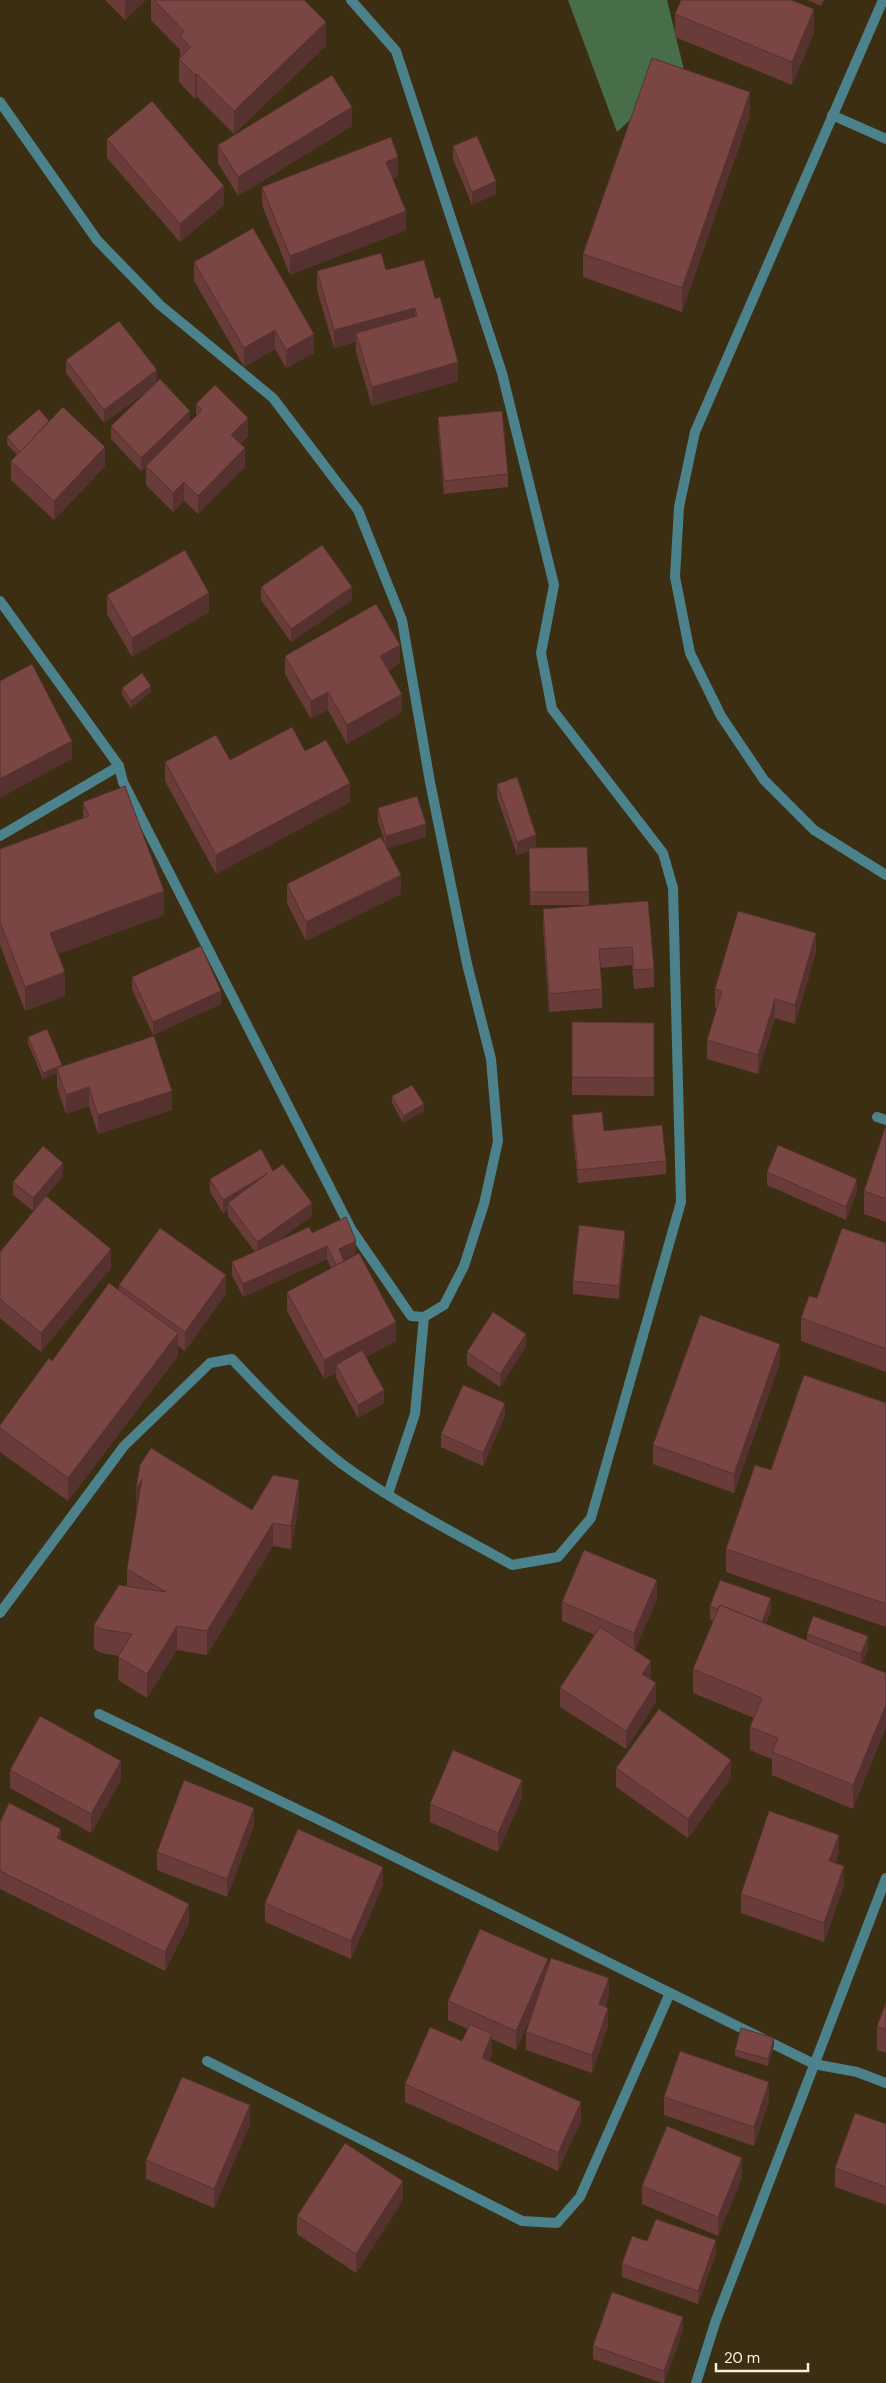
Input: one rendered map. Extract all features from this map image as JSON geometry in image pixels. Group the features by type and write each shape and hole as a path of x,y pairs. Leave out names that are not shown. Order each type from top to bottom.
{"street":[{"path":"0,1613 124,1446 210,1363 232,1359 270,1399 342,1463 388,1494 512,1565 558,1557 591,1518 681,1202 673,888 663,853 552,709 541,653 554,585 502,372 396,51 351,0"},
{"path":"883,0 695,432 679,507 675,577 690,653 722,716 764,780 814,830 886,875"},
{"path":"0,102 97,240 160,305 279,405 358,510 402,620 430,782 468,964 491,1059 498,1141 484,1204 464,1266 444,1305 424,1317 411,1316 351,1229 128,790 119,766 0,602"},
{"path":"832,115 886,139"},
{"path":"0,836 119,766"},
{"path":"388,1494 415,1414 424,1317"},
{"path":"99,1714 332,1826 814,2064 857,2072 886,2083"},
{"path":"696,2383 716,2320 886,1878"},
{"path":"207,2061 522,2221 557,2223 580,2197 670,1993"}],"green space":[{"path":"568,0 667,0 684,70 617,132"}],"building":[{"path":"154,0 304,0 326,22 234,111 179,59 191,47 180,36 184,31"},
{"path":"681,0 791,0 814,9 792,62 675,14"},
{"path":"652,58 750,92 682,288 583,254"},
{"path":"332,75 352,107 238,177 218,145"},
{"path":"152,101 224,186 180,224 107,139"},
{"path":"477,136 496,181 472,192 453,146"},
{"path":"391,137 398,157 386,162 406,211 290,256 262,187"},
{"path":"253,228 314,334 286,350 275,330 244,348 194,262"},
{"path":"381,253 386,270 424,260 435,299 440,297 458,362 372,387 356,333 417,316 415,308 334,330 317,271"},
{"path":"119,321 157,370 104,410 66,360"},
{"path":"160,379 190,411 141,458 111,426"},
{"path":"215,385 248,418 231,435 245,448 198,496 184,482 173,493 146,466 202,410 196,404"},
{"path":"63,407 105,447 54,501 11,461"},
{"path":"39,409 49,421 20,452 7,437"},
{"path":"502,411 508,474 444,481 438,417"},
{"path":"322,545 352,587 291,629 261,587"},
{"path":"185,550 209,593 132,638 107,595"},
{"path":"376,604 400,645 380,656 402,694 347,725 328,692 311,701 285,656"},
{"path":"32,664 72,741 0,779 0,681"},
{"path":"142,673 151,686 131,701 122,688"},
{"path":"292,727 305,751 326,740 350,783 216,855 165,762 216,735 230,760"},
{"path":"517,777 536,835 517,842 497,784"},
{"path":"125,786 164,891 50,933 65,972 25,987 0,922 0,849 89,816 83,802"},
{"path":"417,796 426,824 386,836 378,808"},
{"path":"381,837 401,875 306,922 287,884"},
{"path":"587,847 589,892 530,892 529,848"},
{"path":"648,901 654,969 634,970 632,947 599,949 602,989 549,994 543,909"},
{"path":"738,911 816,933 795,1005 775,999 758,1055 707,1040 722,991 715,989"},
{"path":"201,946 221,991 153,1022 132,977"},
{"path":"572,1022 654,1023 654,1078 572,1077"},
{"path":"47,1029 62,1065 43,1073 28,1037"},
{"path":"154,1036 172,1091 98,1115 89,1087 66,1095 57,1068"},
{"path":"412,1085 424,1104 403,1116 392,1096"},
{"path":"602,1112 604,1131 662,1125 666,1161 578,1170 572,1115"},
{"path":"886,1125 886,1199 864,1191"},
{"path":"778,1145 857,1179 846,1207 767,1172"},
{"path":"43,1146 63,1163 33,1198 13,1182"},
{"path":"261,1149 273,1171 283,1164 312,1203 257,1242 228,1203 268,1173 223,1200 210,1179"},
{"path":"46,1196 111,1249 41,1333 0,1299 0,1252"},
{"path":"346,1217 356,1241 339,1249 344,1261 336,1265 327,1246 243,1284 232,1262 309,1227 312,1233"},
{"path":"579,1225 625,1231 619,1286 573,1281"},
{"path":"160,1228 226,1275 185,1332 119,1285"},
{"path":"842,1228 886,1243 886,1349 801,1318 809,1296 817,1298"},
{"path":"359,1253 396,1322 324,1360 287,1292"},
{"path":"109,1283 178,1333 68,1478 0,1428 0,1425 49,1358 52,1361"},
{"path":"493,1312 526,1334 500,1374 467,1352"},
{"path":"700,1315 780,1344 734,1474 653,1445"},
{"path":"362,1350 384,1390 358,1405 336,1365"},
{"path":"804,1375 886,1403 886,1604 726,1549 755,1465 771,1470"},
{"path":"463,1385 505,1403 483,1453 441,1434"},
{"path":"151,1448 252,1510 273,1475 299,1480 291,1526 273,1523 207,1631 177,1626 147,1674 118,1657 132,1634 101,1629 94,1625 119,1585 166,1592 127,1569 142,1479 136,1489 140,1465"},
{"path":"584,1550 657,1580 634,1633 562,1602"},
{"path":"720,1580 771,1598 762,1622 720,1605 718,1609 710,1606"},
{"path":"720,1605 886,1673 886,1705 853,1785 772,1752 778,1738 750,1727 762,1698 693,1669"},
{"path":"813,1616 868,1636 861,1654 807,1634"},
{"path":"600,1627 651,1661 642,1674 656,1683 626,1731 560,1688"},
{"path":"659,1709 731,1760 688,1819 616,1768"},
{"path":"40,1716 121,1761 91,1814 10,1770"},
{"path":"453,1750 522,1780 498,1833 430,1804"},
{"path":"184,1780 254,1808 227,1879 157,1852"},
{"path":"9,1803 61,1829 57,1838 189,1904 165,1952 0,1871 0,1822"},
{"path":"769,1811 839,1835 829,1861 844,1866 824,1923 741,1894"},
{"path":"298,1829 383,1867 351,1941 265,1903"},
{"path":"480,1929 548,1959 516,2031 448,2001"},
{"path":"551,1958 609,1978 599,2004 608,2008 592,2055 526,2032"},
{"path":"886,2003 886,2030 877,2026"},
{"path":"470,2024 492,2034 482,2058 581,2102 558,2153 405,2084 430,2027 462,2041"},
{"path":"741,2028 774,2038 768,2059 735,2050"},
{"path":"680,2051 769,2082 754,2127 664,2097"},
{"path":"182,2077 250,2105 214,2189 146,2160"},
{"path":"855,2113 886,2124 886,2187 835,2168"},
{"path":"667,2126 742,2158 718,2217 642,2186"},
{"path":"345,2143 403,2181 356,2254 297,2216"},
{"path":"656,2219 716,2240 698,2291 622,2264 632,2236 647,2241"},
{"path":"612,2292 683,2317 664,2371 593,2346"}]}
